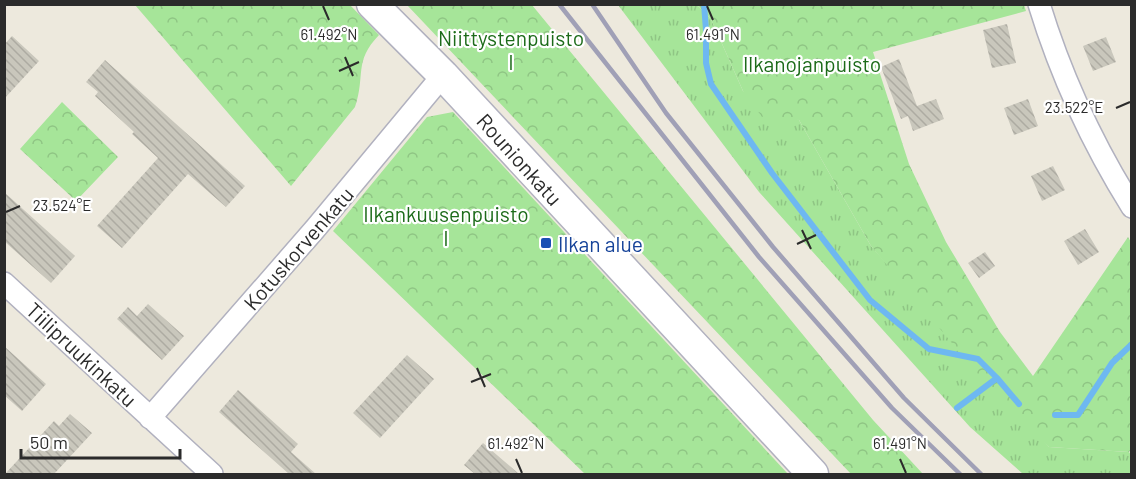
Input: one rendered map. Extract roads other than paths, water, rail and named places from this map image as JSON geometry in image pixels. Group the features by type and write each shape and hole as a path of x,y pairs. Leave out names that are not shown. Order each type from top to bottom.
{"main road":[{"name":"Rounionkatu","path":"372,4 443,75 813,474"}],"street":[{"path":"1038,4 1050,43 1082,119 1131,207"},
{"name":"Kotuskorvenkatu","path":"150,418 315,229 443,75"},
{"name":"Tiilipruukinkatu","path":"4,283 212,474"}],"waterway":[{"path":"704,4 706,63 711,84 772,173 870,300 929,349 978,359 997,378"},
{"path":"1055,415 1078,415 1112,363 1132,344"},
{"path":"957,408 997,378 1019,404"}],"railway":[{"path":"559,4 759,257 892,408 960,474"},
{"path":"592,4 666,113 773,247 904,398 981,474"}],"place":[{"name":"Ilkan alue","path":"546,243"}],"park label":[{"name":"Niittystenpuisto I","path":"511,49"},
{"name":"Ilkanojanpuisto","path":"812,63"},
{"name":"Ilkankuusenpuisto I","path":"446,225"}]}
